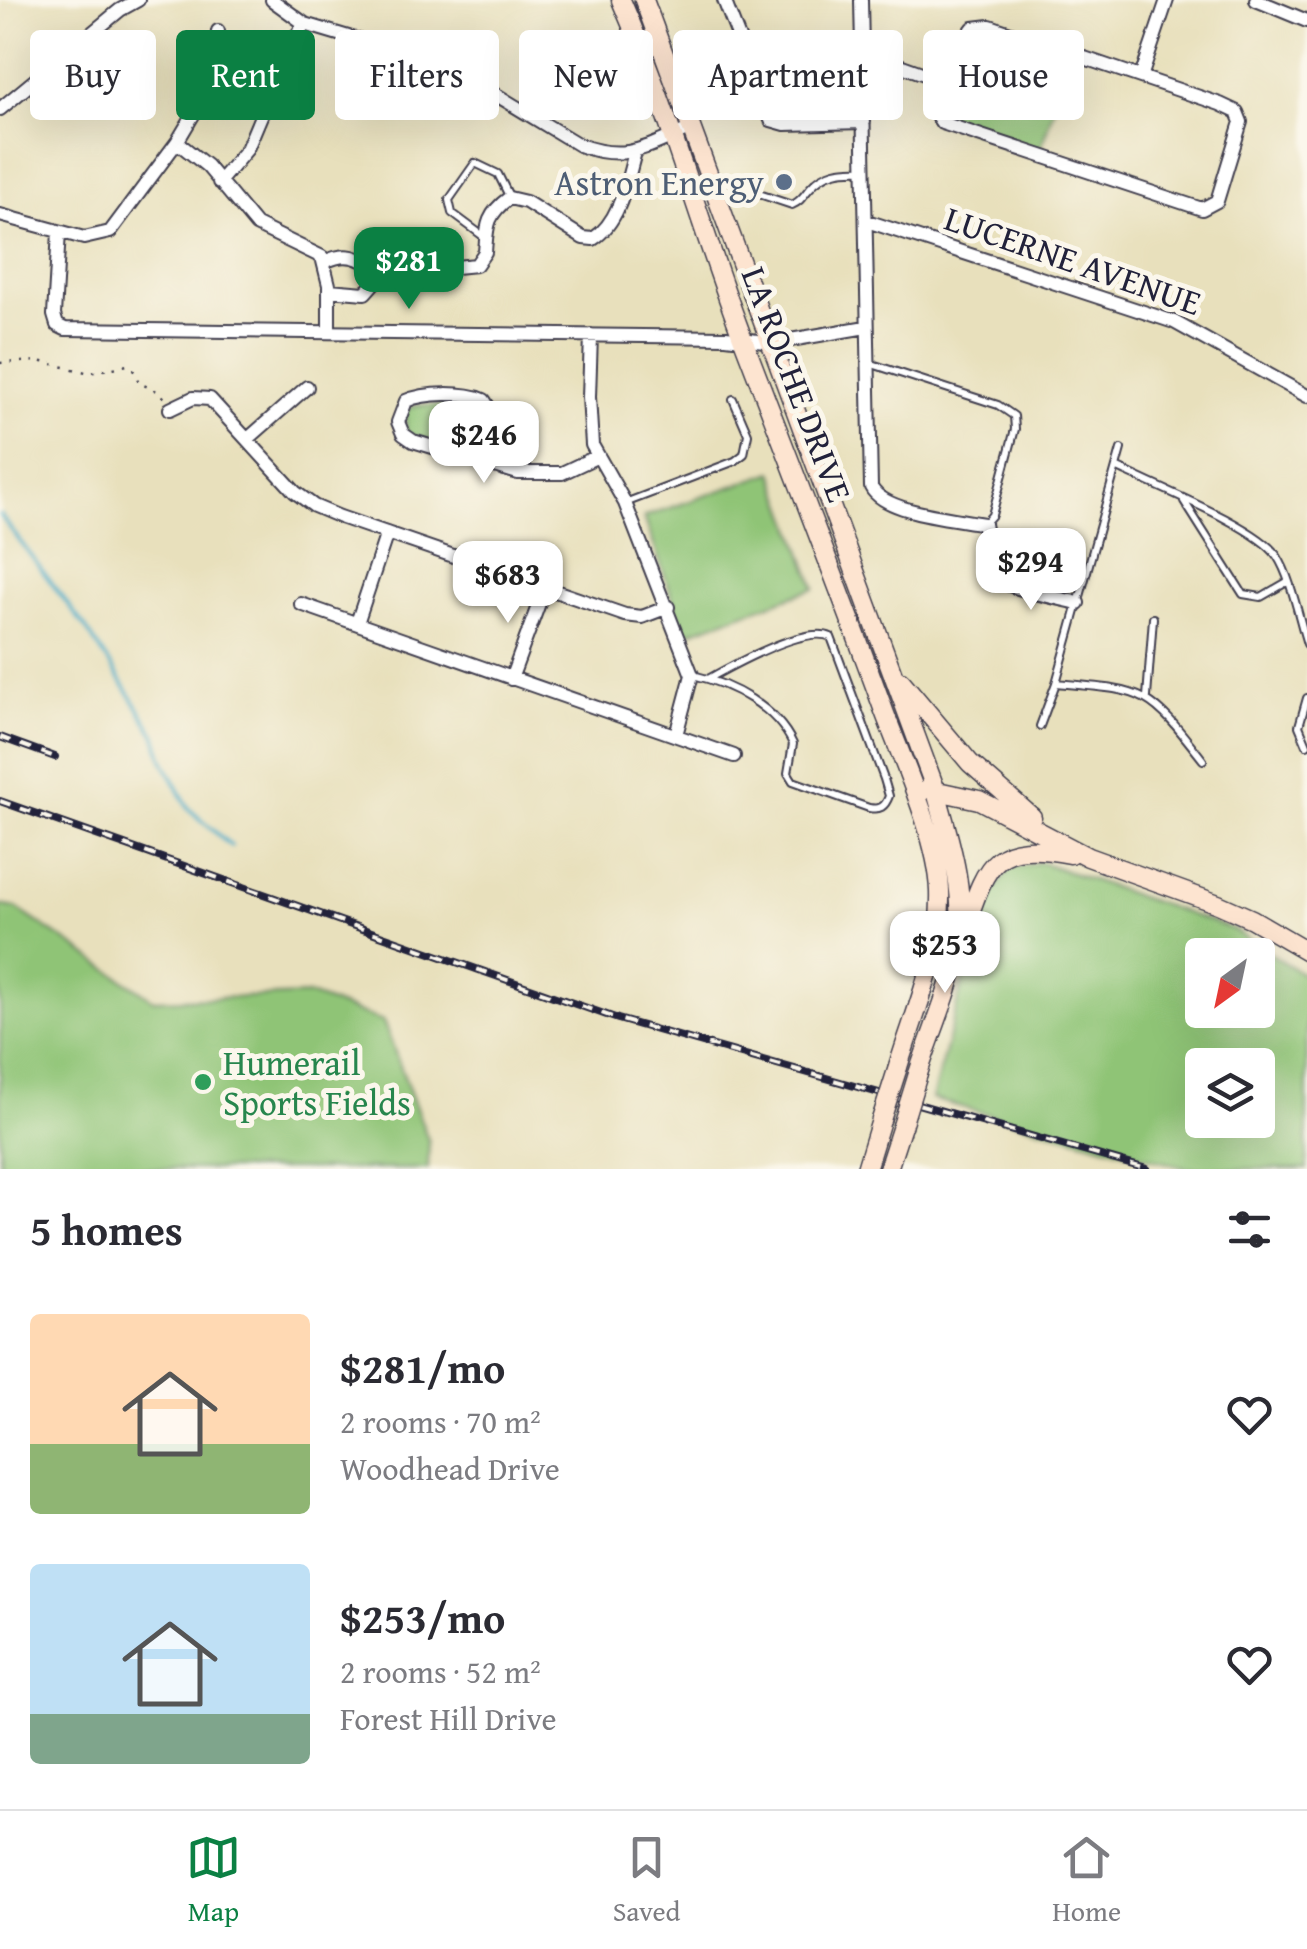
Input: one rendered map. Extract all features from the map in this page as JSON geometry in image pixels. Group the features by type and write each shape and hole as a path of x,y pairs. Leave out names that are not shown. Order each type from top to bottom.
{"street":[{"path":"0,109 120,10 138,0"},
{"path":"272,0 306,24 452,68 579,146 611,155 634,152 692,128"},
{"name":"LA ROCHE DRIVE","path":"620,0 673,136 743,340 796,469 913,790 938,871 940,913 931,960 866,1169"},
{"name":"LA ROCHE DRIVE","path":"644,0 935,788 959,882 958,949"},
{"path":"724,0 771,120 785,124 864,122 868,474 874,494 891,506 984,524 982,566 987,574 998,581 1078,604"},
{"path":"861,0 862,30"},
{"path":"1141,78 1168,0"},
{"path":"1256,0 1307,21"},
{"path":"219,182 247,149 293,40 306,24"},
{"path":"940,120 1192,207 1212,206 1229,166 1241,117 1220,104 1084,59"},
{"path":"0,215 95,238 110,232 178,142 190,120"},
{"path":"178,142 207,166 256,225 315,252 325,262 330,290 329,332"},
{"path":"375,275 476,265 485,252 484,236 495,212 510,198 526,202 583,238 594,239 616,211 634,152"},
{"name":"LUCERNE AVENUE","path":"866,221 1174,322 1307,396"},
{"path":"59,232 54,319 60,328 71,330 591,335 773,343 866,327"},
{"path":"325,262 343,255 354,257 371,267 375,275"},
{"path":"330,290 365,293 375,275"},
{"path":"591,335 590,432 596,457 625,503 692,675 676,736"},
{"path":"249,438 307,387"},
{"path":"491,466 493,414 484,400 472,396 416,396 406,401 398,422 407,438 491,466 518,473 562,473 596,457"},
{"path":"172,408 193,398 210,399 304,500 386,533 633,617 654,614 668,606"},
{"path":"357,623 386,533"},
{"path":"511,679 545,588"},
{"path":"301,604 734,756"},
{"path":"891,669 970,762 1008,798 1085,856"},
{"path":"913,790 935,788 979,800 1085,856 1218,904 1307,951"},
{"path":"888,1169 980,884 999,858 1029,848 1085,856"}],"lane":[{"path":"484,236 452,213 448,204 472,166 480,164 498,174 510,198"},
{"path":"717,194 747,190 792,205 822,176 847,169 865,170"},
{"path":"868,362 998,406 1014,416 1015,428 992,515 984,524"},
{"path":"625,503 736,461 744,454 748,434 733,398"},
{"path":"1040,726 1056,683 1121,449"},
{"path":"1116,466 1246,530 1266,544 1278,557 1307,644"},
{"path":"1184,500 1247,596 1270,594 1287,582"},
{"path":"1148,697 1153,618"},
{"path":"692,675 740,694 782,724 794,744 788,773 794,781 868,808 884,806 889,796 884,780 831,637 821,633 803,636 708,679"},
{"path":"1056,683 1114,688 1148,697 1164,710 1203,760"},
{"path":"1307,698 1299,726 1307,745"}],"path":[{"path":"0,363 31,360 90,373 126,365 136,372 139,383 157,391 172,408"}],"green space":[{"path":"944,120 1050,120 1039,154"},
{"path":"415,405 482,406 484,459 406,433 406,411"},
{"path":"773,472 815,588 685,634 644,517"},
{"path":"1040,862 1232,929 1246,938 1185,938 1185,1028 1275,1028 1275,957 1307,977 1307,1169 1189,1169 932,1099 989,898 1010,869"},
{"name":"Humerail Sports Fields","path":"0,905 16,908 154,1000 309,995 383,1021 429,1142 428,1169 0,1169"}],"waterway":[{"path":"0,515 120,679 156,736 163,760 189,809 231,846"}],"railway":[{"path":"0,737 55,757"},
{"path":"0,801 618,1019 1147,1169"}],"place":[{"name":"Astron Energy","path":"784,182"},
{"name":"Humerail Sports Fields","path":"203,1082"}]}
